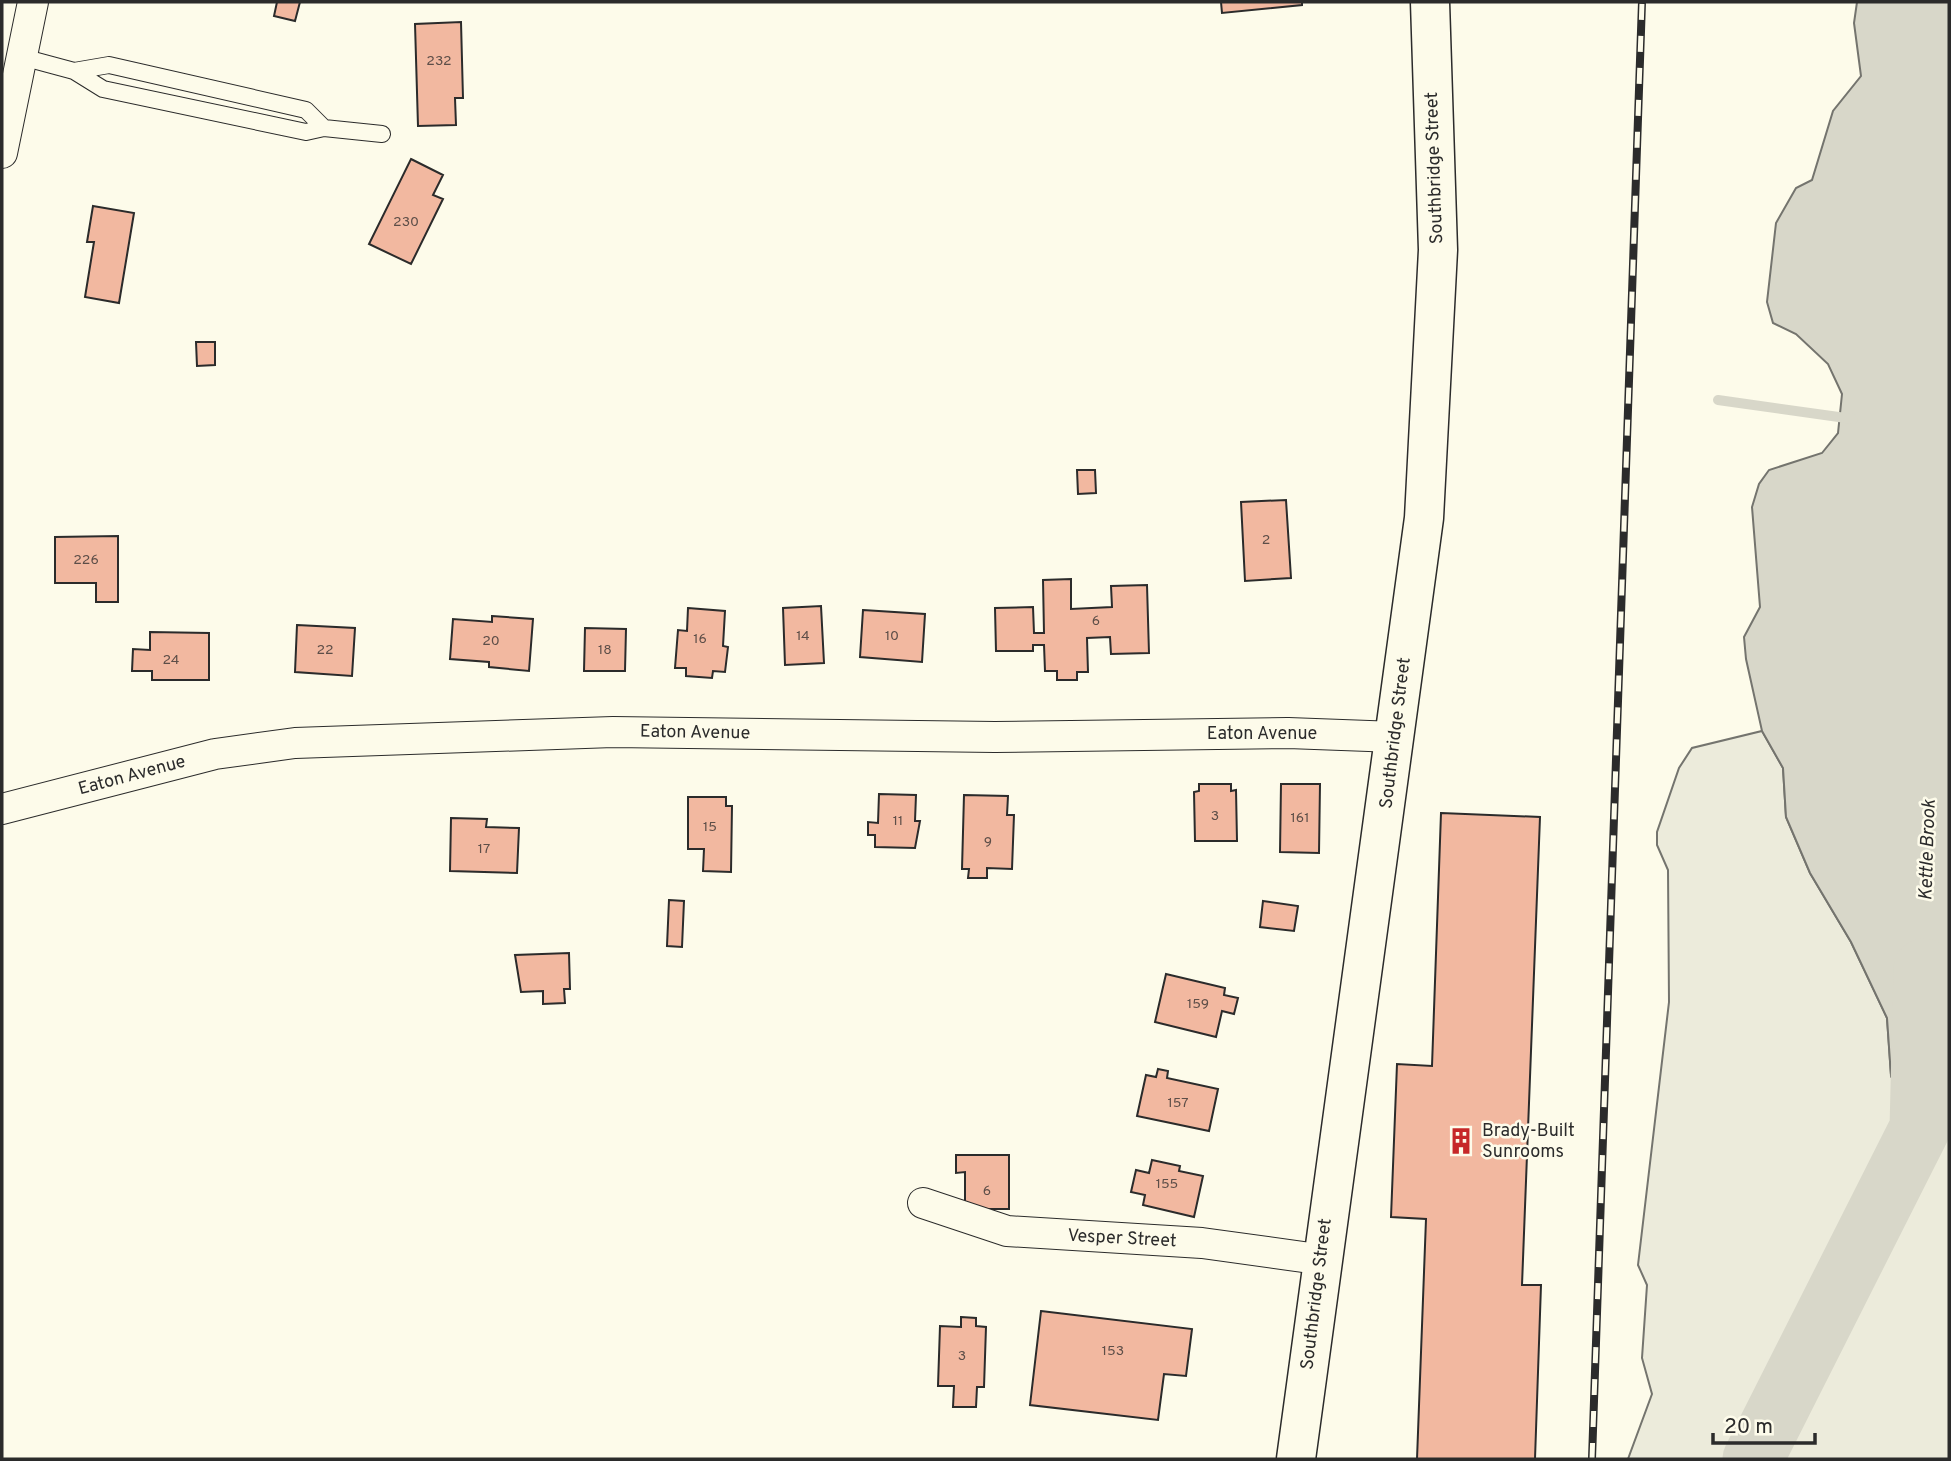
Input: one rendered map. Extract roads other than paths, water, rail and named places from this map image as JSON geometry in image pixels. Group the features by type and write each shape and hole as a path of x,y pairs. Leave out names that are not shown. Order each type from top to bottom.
{"main road":[{"name":"Southbridge Street","path":"1296,1459 1424,518 1438,250 1430,2"}],"street":[{"path":"2,146 33,2"},
{"name":"Eaton Avenue","path":"2,809 215,754 295,743 612,732 995,737 1289,733 1396,737"},
{"name":"Vesper Street","path":"923,1203 1007,1231 1202,1243 1325,1260"}],"lane":[{"path":"22,57 74,71 103,89 306,132 324,128 382,134"},
{"path":"74,71 109,65 306,110 324,128"}],"water":[{"path":"1857,2 1949,2 1949,1033 1891,1076 1887,1018 1851,942 1810,873 1786,817 1783,768 1762,731 1746,659 1744,637 1760,607 1752,507 1759,484 1769,470 1822,453 1838,433 1842,394 1828,364 1796,334 1773,323 1767,302 1776,223 1796,188 1812,180 1833,111 1861,76 1854,23"}],"waterway":[{"path":"1718,400 1853,419"},
{"name":"Kettle Brook","path":"1753,1459 1920,1128 1924,969"}],"railway":[{"path":"1592,1459 1642,2"}],"place":[{"name":"Brady-Built Sunrooms","path":"1461,1141"}]}
